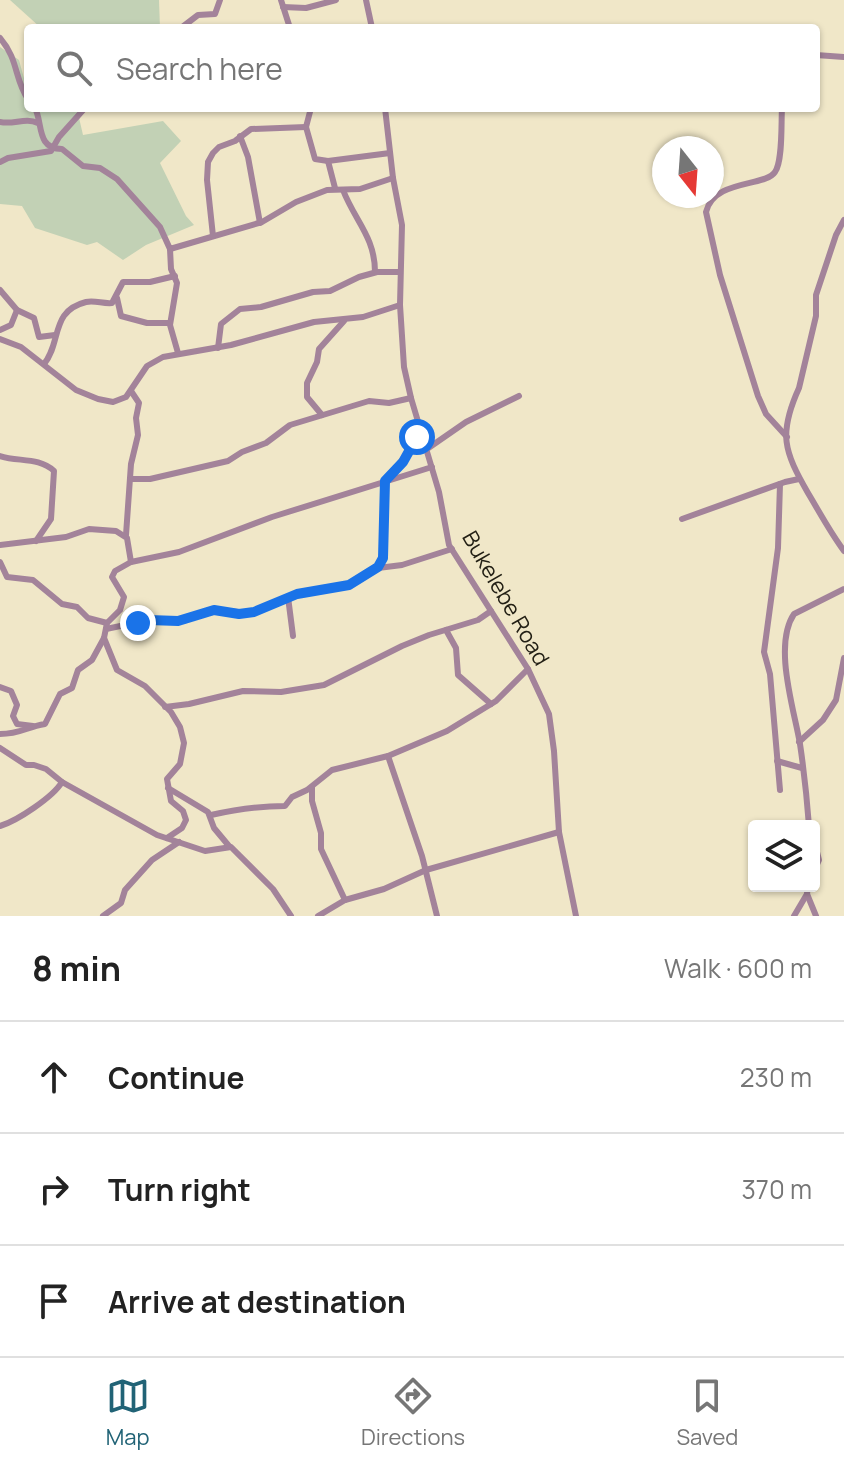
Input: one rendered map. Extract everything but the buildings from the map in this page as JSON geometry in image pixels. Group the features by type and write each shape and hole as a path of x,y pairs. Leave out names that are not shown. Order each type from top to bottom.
{"street":[{"path":"186,24 198,15 215,14 220,0"},
{"path":"289,24 282,3 306,8 336,0"},
{"path":"366,0 371,24"},
{"path":"0,38 15,59 24,93"},
{"path":"820,55 844,57"},
{"path":"36,112 39,130 54,149"},
{"path":"54,149 59,137 81,112"},
{"path":"310,112 306,127 314,158 328,161 390,153"},
{"name":"Bukelebe Road","path":"385,112 402,225 400,305 404,367 411,398 452,549 528,669 545,704 551,726 559,832 576,916"},
{"path":"782,112 776,172 719,195 709,203 706,216 720,275 758,396 766,414 787,437"},
{"path":"0,122 7,124 25,120 38,123"},
{"path":"213,236 208,162 219,147 253,129 306,127"},
{"path":"240,136 248,157 260,223"},
{"path":"0,162 62,149 83,166 100,168 117,179 160,227 170,249 171,269 177,283 170,323 178,353"},
{"path":"328,161 339,189 372,243 375,272"},
{"path":"170,249 260,223 296,202 339,189 360,189 393,178"},
{"path":"844,220 816,295 816,316 787,437 787,454 799,479 844,551"},
{"path":"218,348 221,324 237,310 263,307 315,291 330,291 375,272 400,272"},
{"path":"44,364 50,355 59,324 73,307 90,301 109,304 117,296 123,282 150,282 175,276"},
{"path":"0,290 17,310 34,318 39,337 55,335"},
{"path":"117,296 121,316 147,323 170,323"},
{"path":"0,339 21,347 70,386 109,402 120,400 131,391 148,365 178,353 218,348 309,323 345,321 400,305"},
{"path":"0,330 11,325 17,310"},
{"path":"322,415 307,397 307,383 317,362 319,349 345,321"},
{"path":"131,391 139,406 137,441 131,460 126,535 131,548 131,562"},
{"path":"427,449 466,422 519,396"},
{"path":"130,479 150,479 228,461 266,443 289,425 369,401 389,403 411,398"},
{"path":"378,567 383,553 385,481 404,459 420,426"},
{"path":"0,456 17,461 34,461 54,471 51,519 36,541"},
{"path":"0,687 11,691 16,703 13,716 17,724 45,724 60,694 72,688 76,672 92,660 104,638 106,626 125,600 112,574 131,562 179,552 272,517 432,467"},
{"path":"682,519 799,479"},
{"path":"780,484 778,548 764,652 770,674 780,790"},
{"path":"0,545 77,534 89,529 126,535"},
{"path":"0,562 7,577 33,580 62,604 77,607 88,618 106,626 149,620 178,621 214,610 250,613 288,597 349,585 378,567 402,565 452,549"},
{"path":"808,820 786,667 787,633 794,614 844,589"},
{"path":"288,597 293,636"},
{"path":"165,707 243,691 281,692 324,685 402,646 478,620 491,611"},
{"path":"446,630 455,646 458,675 491,704"},
{"path":"104,638 117,670 140,682 173,713 180,727 184,743 179,767 167,777 171,801 183,811 186,820 182,828 167,838"},
{"path":"799,742 823,720 836,700 844,658"},
{"path":"770,674 786,667"},
{"path":"211,815 244,807 284,807 292,797 312,787 332,770 388,756 447,731 499,698 528,669"},
{"path":"0,734 24,733 33,726"},
{"path":"0,748 26,765 46,769 62,782 167,838 205,851 229,846"},
{"path":"388,756 426,870 437,916"},
{"path":"777,761 802,768"},
{"path":"0,826 19,819 57,790 62,782"},
{"path":"312,787 321,847 345,900"},
{"path":"168,788 199,804 211,815 214,828 273,889 291,916"},
{"path":"318,916 345,900 384,889 426,870 559,832"},
{"path":"103,916 121,903 125,890 152,860 179,842"},
{"path":"794,916 807,892"},
{"path":"809,892 816,916"}],"green space":[{"path":"10,0 159,0 160,24 37,24"},
{"path":"0,47 19,60 24,78 24,112 78,112 83,135 163,121 181,141 160,163 186,216 194,225 146,245 123,260 97,242 87,245 35,228 22,206 0,204"}],"route":[{"path":"138,623 149,620 178,621 214,610 250,613 297,594 349,585 371,572 383,558 385,481 403,462 417,437"}]}
